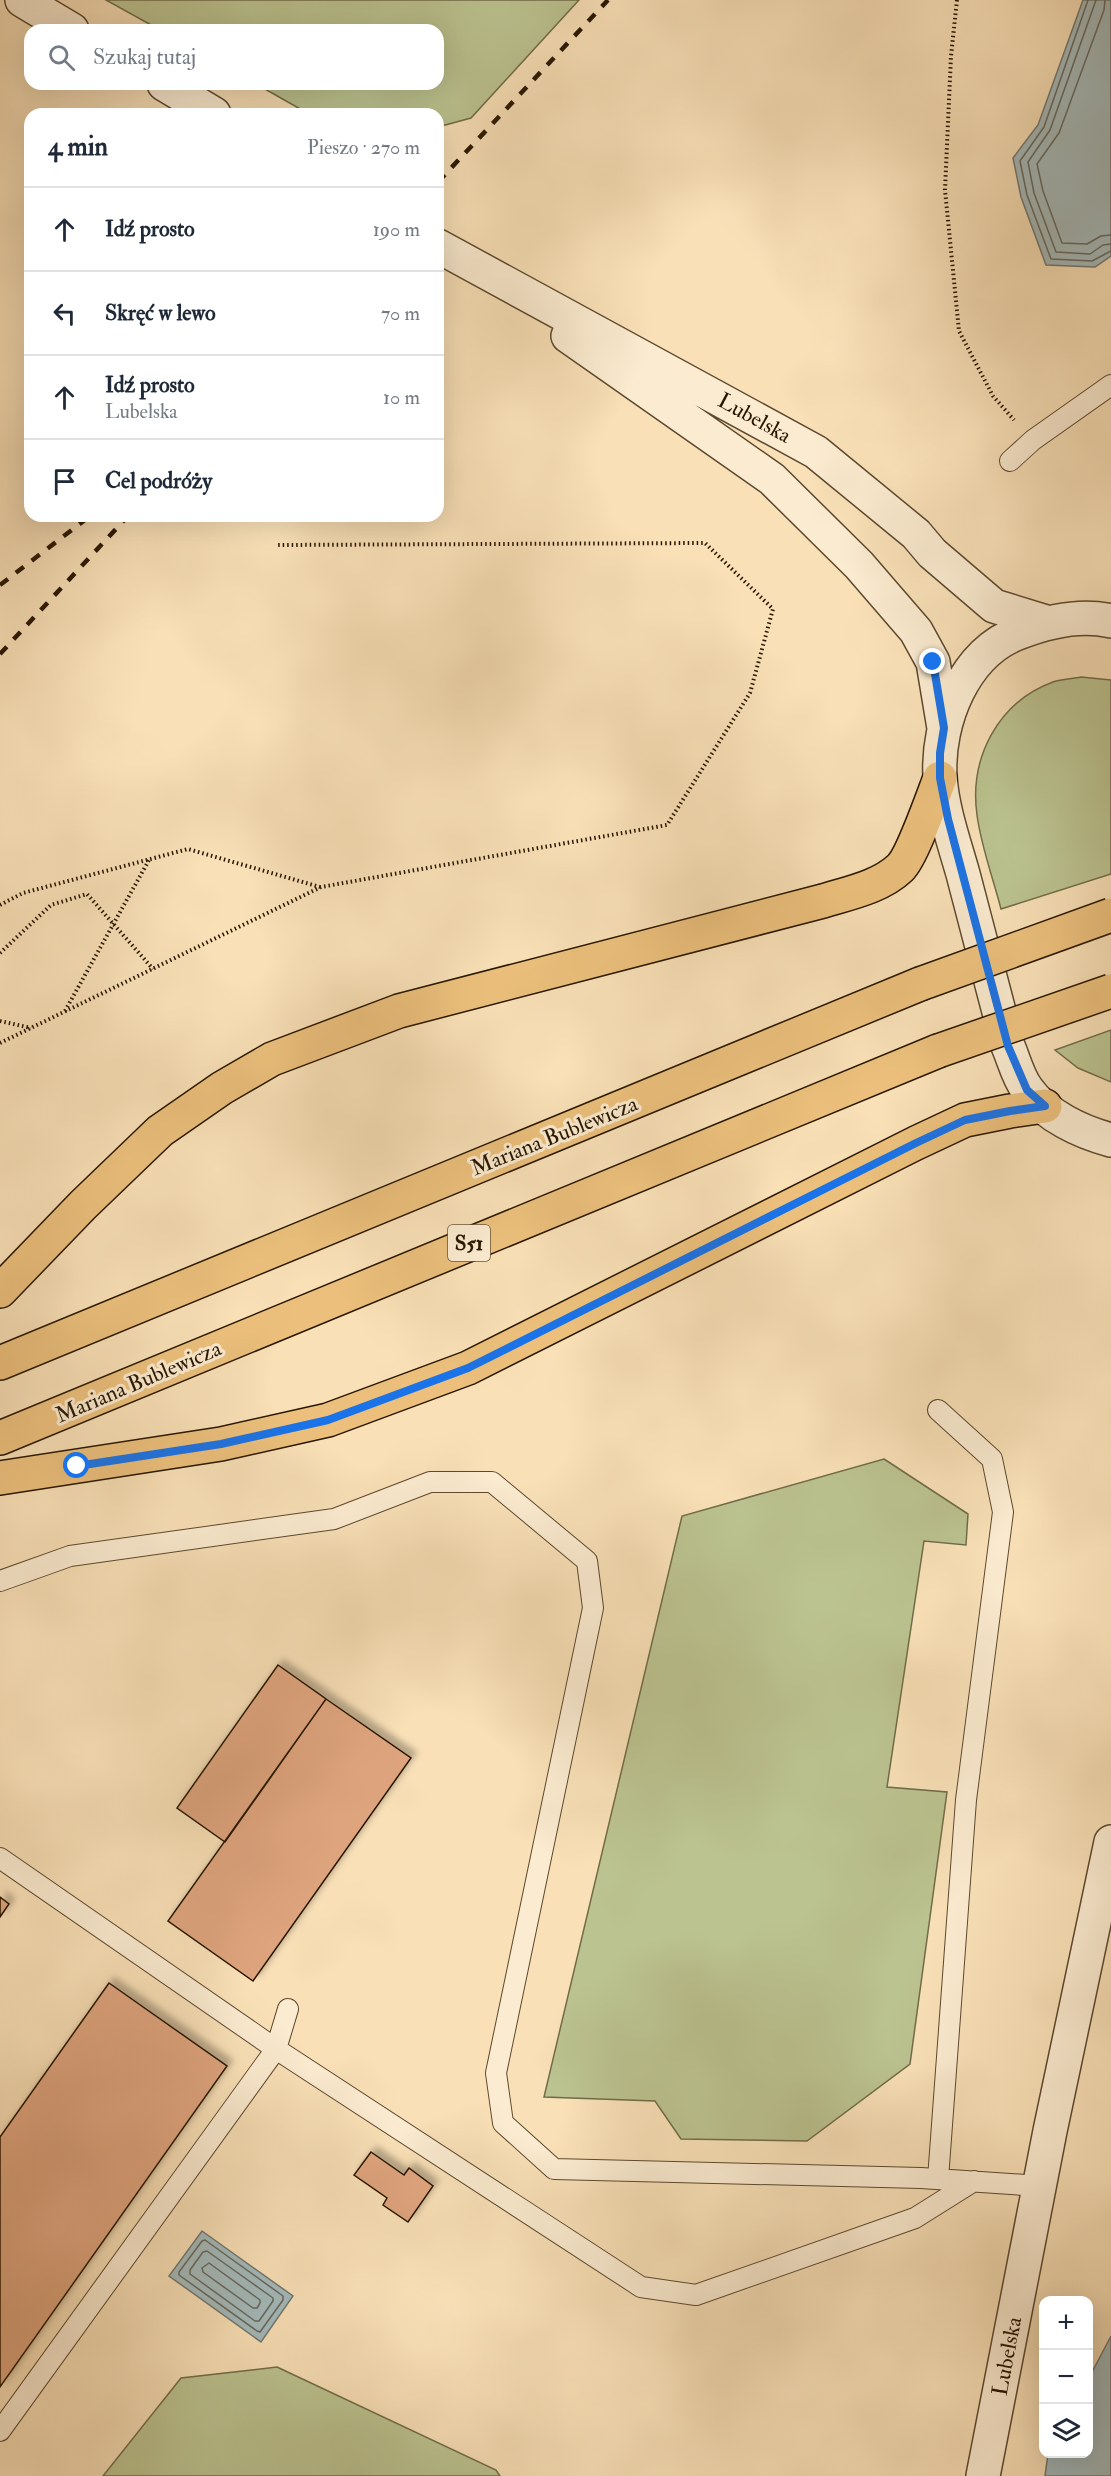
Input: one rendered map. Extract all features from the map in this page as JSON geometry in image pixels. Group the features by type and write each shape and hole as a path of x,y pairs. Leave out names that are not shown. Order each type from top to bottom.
{"main road":[{"path":"0,1291 82,1205 160,1131 222,1088 272,1059 399,1011 823,901 871,886 902,867 940,778"},
{"name":"Mariana Bublewicza","path":"0,1363 920,984 1111,915"},
{"name":"Mariana Bublewicza","path":"0,1438 938,1051 1111,991"},
{"path":"0,1478 221,1444 328,1420 468,1368 965,1120 1045,1106"}],"street":[{"path":"22,0 62,24"},
{"path":"174,90 204,108"},
{"name":"Lubelska","path":"444,249 816,452 916,534 932,553 994,606 1046,622"},
{"name":"Lubelska","path":"444,250 772,479 859,565 916,631 933,662 944,728"},
{"path":"1108,616 1046,622 1003,638 978,660 958,692 944,728 940,753 940,778 948,819 1008,1046 1027,1090 1066,1122 1111,1140"},
{"name":"Lubelska","path":"983,2476 1050,2131 1111,1842"}],"lane":[{"path":"1010,461 1032,440 1111,385"},
{"path":"938,1410 992,1460 1003,1512 966,1800 938,2179"},
{"path":"0,1581 70,1556 334,1519 430,1482 492,1482 587,1561 593,1608 496,2073 503,2123 554,2169 938,2179 1040,2186"},
{"path":"0,1858 276,2049 642,2287 696,2295 915,2218 974,2181"},
{"path":"0,2431 276,2049 288,2009"}],"path":[{"path":"957,0 951,56 945,190 959,331 993,396 1032,440"},
{"path":"0,1043 321,887 667,825 750,693 772,609 705,543 278,545"},
{"path":"0,905 23,893 188,849 321,887"},
{"path":"65,1011 112,922 149,860"},
{"path":"0,953 51,905 87,894 153,969"},
{"path":"0,1022 31,1028"}],"green space":[{"path":"106,0 579,0 471,118 444,125 444,108 298,108 267,90 444,90 444,24 149,24"},
{"path":"1081,677 1111,680 1111,874 1001,909 984,850 977,815 978,773 983,753 991,735 1017,703 1053,682"},
{"path":"1111,1030 1111,1082 1078,1068 1055,1050"},
{"path":"884,1459 968,1514 966,1545 924,1541 887,1787 947,1792 910,2064 807,2141 681,2139 655,2101 544,2097 682,1516"},
{"path":"277,2367 496,2470 500,2476 103,2476 181,2378"}],"water":[{"path":"1083,0 1111,0 1111,256 1095,267 1046,265 1021,197 1013,158 1038,125"},
{"path":"202,2231 293,2296 261,2342 169,2276"},
{"path":"1111,2336 1111,2476 1045,2476 1047,2458 1093,2458 1093,2370"}],"building":[{"path":"278,1665 326,1699 225,1842 177,1808"},
{"path":"326,1699 411,1758 253,1981 168,1921"},
{"path":"0,1897 9,1904 0,1917"},
{"path":"109,1983 227,2066 0,2387 0,2137"},
{"path":"371,2152 404,2175 409,2168 433,2186 408,2222 383,2205 387,2198 354,2175"}],"railway":[{"path":"444,176 608,0"},
{"path":"0,585 82,522"},
{"path":"0,654 122,522"}],"route":[{"path":"77,1466 273,1434 328,1420 468,1368 965,1120 1045,1106 1027,1090 1008,1046 948,819 940,778 940,753 944,728 933,662"}]}
